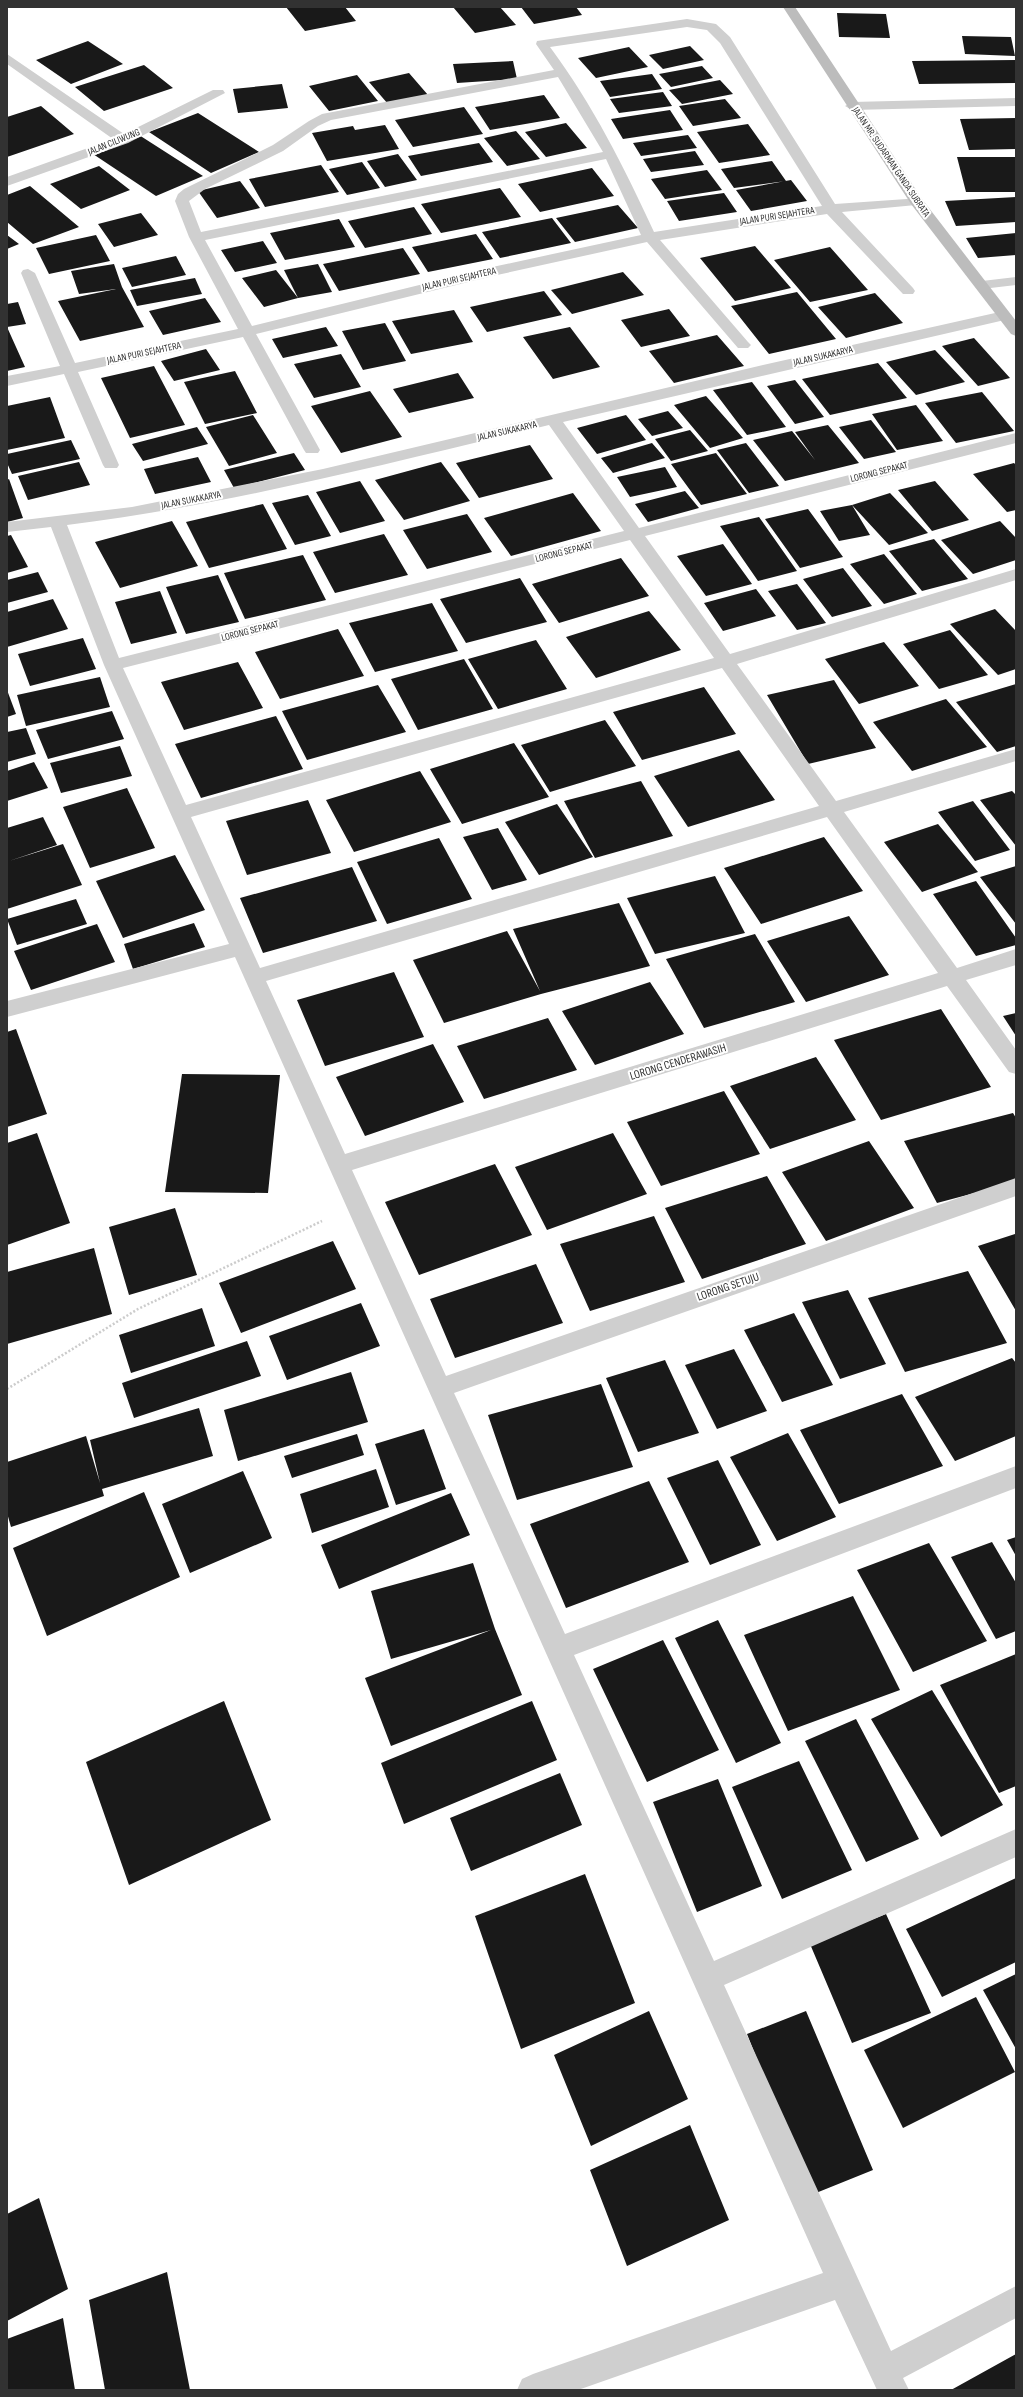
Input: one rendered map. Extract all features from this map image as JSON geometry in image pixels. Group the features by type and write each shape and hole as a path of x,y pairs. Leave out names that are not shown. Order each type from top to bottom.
{"street":[{"name":"JALAN MR. SUDARMAN GANDA SUBRATA","path":"789,7 852,106 916,202 982,285 1016,331"},
{"path":"743,345 649,236 611,154 562,72 542,44 687,23 711,27 736,55 830,208 908,291"},
{"path":"7,58 123,140"},
{"path":"312,450 196,237 182,202 186,194 281,147 318,120 337,114 562,72"},
{"name":"JALAN CILIWUNG","path":"7,182 123,140 218,93"},
{"path":"852,106 1016,102"},
{"path":"196,237 611,154"},
{"name":"JALAN PURI SEJAHTERA","path":"7,382 247,331 425,287 649,236 830,208 916,202"},
{"path":"28,273 68,369 111,465"},
{"path":"982,285 1016,281"},
{"name":"JALAN SUKAKARYA","path":"7,527 132,512 323,474 1004,316"},
{"path":"553,420 1016,1066"},
{"name":"LORONG SEPAKAT","path":"113,665 1016,438"},
{"path":"57,522 113,665 707,1978 842,2282 889,2380 1016,2301"},
{"path":"180,813 726,661 1016,574"},
{"path":"254,977 1016,755"},
{"path":"7,1009 241,948"},
{"name":"LORONG CENDERAWASIH","path":"339,1165 953,978 1016,957"},
{"name":"LORONG SETUJU","path":"440,1388 1016,1186"},
{"path":"558,1649 1016,1477"},
{"path":"707,1978 1016,1843"},
{"path":"533,2390 842,2282"}],"path":[{"path":"7,1389 138,1309 357,1204"}],"building":[{"path":"286,7 345,7 356,21 305,31"},
{"path":"453,7 500,7 516,25 475,33"},
{"path":"521,7 576,7 582,15 534,24"},
{"path":"837,13 886,14 890,38 839,37"},
{"path":"962,36 1011,37 1015,56 965,54"},
{"path":"88,41 123,64 71,84 36,60"},
{"path":"690,46 704,60 663,69 649,55"},
{"path":"629,47 648,67 596,78 578,58"},
{"path":"1016,60 1016,83 919,84 912,61"},
{"path":"513,61 517,79 457,83 453,64"},
{"path":"144,65 173,88 104,111 75,87"},
{"path":"702,66 713,78 671,87 659,74"},
{"path":"409,73 428,95 388,104 369,82"},
{"path":"652,74 662,89 610,97 600,81"},
{"path":"357,75 378,101 329,111 309,86"},
{"path":"720,80 733,94 682,104 669,90"},
{"path":"282,84 288,108 238,113 233,89"},
{"path":"663,92 672,106 619,113 610,99"},
{"path":"544,95 560,118 490,130 475,107"},
{"path":"725,99 741,118 693,126 679,106"},
{"path":"41,106 74,134 7,157 7,117"},
{"path":"464,107 483,134 413,147 395,120"},
{"path":"670,110 683,130 623,139 611,119"},
{"path":"198,113 259,152 211,173 149,132"},
{"path":"1016,118 1016,149 969,150 960,119"},
{"path":"566,123 587,148 546,157 525,132"},
{"path":"748,124 770,155 719,163 697,132"},
{"path":"385,125 399,149 327,161 312,133 353,126 355,130"},
{"path":"516,131 540,159 507,166 484,138"},
{"path":"139,135 203,176 156,196 93,154"},
{"path":"688,135 697,148 641,156 633,143"},
{"path":"479,143 493,162 421,176 408,156"},
{"path":"695,151 704,165 651,172 643,159"},
{"path":"398,154 417,180 385,187 367,161"},
{"path":"957,157 1016,157 1016,192 966,192"},
{"path":"772,161 786,181 734,188 721,169"},
{"path":"362,162 380,188 347,195 329,169"},
{"path":"321,165 339,192 265,207 249,179"},
{"path":"99,166 130,190 81,209 50,184"},
{"path":"592,168 614,196 540,212 518,184"},
{"path":"707,170 722,190 665,199 651,179"},
{"path":"791,180 807,201 751,211 736,190"},
{"path":"240,181 260,208 217,218 198,191"},
{"path":"30,186 79,227 33,244 7,222 7,195"},
{"path":"500,188 521,217 441,233 421,204"},
{"path":"724,193 737,212 679,221 667,201"},
{"path":"1016,197 1016,222 956,226 945,201"},
{"path":"618,205 638,228 575,242 556,218"},
{"path":"414,207 432,234 365,248 348,221"},
{"path":"141,213 158,235 114,247 98,224"},
{"path":"552,218 571,243 500,258 482,232"},
{"path":"339,219 355,247 285,260 270,233"},
{"path":"1016,233 1016,255 978,258 966,238"},
{"path":"476,234 493,259 428,272 412,247"},
{"path":"7,235 19,244 7,249"},
{"path":"96,235 110,261 49,274 36,248"},
{"path":"263,241 277,263 235,272 221,250"},
{"path":"755,246 791,288 735,301 700,258"},
{"path":"830,247 868,290 810,302 774,260"},
{"path":"403,248 420,274 339,291 323,264"},
{"path":"176,256 186,275 132,287 122,268"},
{"path":"114,264 122,287 144,327 80,341 58,301 116,289 79,294 71,271"},
{"path":"318,264 332,292 298,298 284,270"},
{"path":"276,270 298,298 264,307 242,278"},
{"path":"623,272 644,295 572,314 551,290"},
{"path":"195,278 202,294 137,306 130,290"},
{"path":"544,291 562,315 487,332 470,307"},
{"path":"797,292 836,339 769,354 731,306"},
{"path":"875,293 903,323 846,338 818,307"},
{"path":"205,298 221,322 163,335 149,311"},
{"path":"18,302 26,324 7,327 7,304"},
{"path":"669,309 690,336 641,347 621,320"},
{"path":"454,310 473,342 411,354 392,321"},
{"path":"385,323 406,361 363,370 342,331"},
{"path":"7,327 25,367 7,371"},
{"path":"326,327 338,346 283,358 272,339"},
{"path":"570,327 600,367 553,379 523,337"},
{"path":"717,335 744,366 674,383 649,351"},
{"path":"974,338 1010,378 978,386 942,346"},
{"path":"206,349 220,370 174,381 161,361"},
{"path":"935,350 965,382 916,395 886,362"},
{"path":"341,354 361,387 314,398 294,364"},
{"path":"878,363 907,398 830,415 802,379"},
{"path":"154,366 185,425 130,438 101,378"},
{"path":"235,371 257,413 205,424 184,382"},
{"path":"458,373 474,398 409,413 393,389"},
{"path":"795,380 824,417 795,424 767,386"},
{"path":"752,382 786,427 747,435 713,390"},
{"path":"370,391 402,437 341,453 311,406"},
{"path":"982,392 1014,431 956,443 925,403"},
{"path":"706,396 743,438 710,448 674,405"},
{"path":"50,397 65,438 7,450 7,406"},
{"path":"916,405 943,441 897,450 872,414"},
{"path":"668,411 683,428 652,436 638,419"},
{"path":"253,415 277,453 229,466 206,427"},
{"path":"626,415 646,440 597,454 577,428"},
{"path":"871,420 896,452 864,459 839,427"},
{"path":"828,425 859,463 785,481 753,440 792,431 815,460 795,432"},
{"path":"197,427 208,444 143,461 132,444"},
{"path":"690,430 708,451 671,461 655,439"},
{"path":"71,440 80,459 12,474 7,463 7,454"},
{"path":"652,443 665,458 613,473 601,458"},
{"path":"746,443 779,486 749,493 717,450"},
{"path":"530,445 553,479 479,498 456,463"},
{"path":"294,453 305,470 234,488 224,470"},
{"path":"716,453 747,494 701,505 671,464"},
{"path":"198,457 211,482 155,494 144,469"},
{"path":"79,462 90,485 28,500 18,476"},
{"path":"441,462 470,501 404,520 375,480"},
{"path":"1014,463 1016,465 1016,510 1007,512 973,474"},
{"path":"665,467 677,487 630,497 617,477"},
{"path":"9,479 23,518 7,522 7,480"},
{"path":"360,481 385,521 340,533 316,492"},
{"path":"935,481 969,520 932,531 898,490"},
{"path":"685,491 699,508 648,522 635,504"},
{"path":"573,493 601,531 511,556 484,518"},
{"path":"890,493 928,533 889,545 852,505"},
{"path":"308,495 331,536 295,545 272,503"},
{"path":"263,504 287,549 209,568 186,522"},
{"path":"852,505 870,535 839,541 820,511"},
{"path":"808,509 843,557 800,568 765,519"},
{"path":"467,514 492,552 427,569 403,530"},
{"path":"759,517 797,571 758,581 720,526"},
{"path":"172,521 198,566 120,588 95,542"},
{"path":"1000,521 1016,538 1016,560 973,574 941,540"},
{"path":"384,534 408,575 335,593 313,552"},
{"path":"11,535 28,567 7,573 7,536"},
{"path":"934,539 968,579 922,591 889,551"},
{"path":"723,544 752,584 706,596 677,556"},
{"path":"884,554 917,594 884,604 850,564"},
{"path":"303,555 326,600 245,619 224,573"},
{"path":"621,558 649,596 559,623 532,584"},
{"path":"843,568 872,606 832,617 803,579"},
{"path":"38,572 48,592 7,603 7,580"},
{"path":"218,575 239,622 186,634 166,587"},
{"path":"520,578 547,622 466,643 440,599"},
{"path":"797,584 826,623 797,630 768,591"},
{"path":"756,589 776,616 723,631 704,603"},
{"path":"160,591 177,633 131,644 115,602"},
{"path":"53,599 68,629 7,647 7,612"},
{"path":"432,603 458,651 375,672 349,623"},
{"path":"995,609 1016,631 1016,669 998,675 950,624"},
{"path":"649,611 681,650 596,678 566,637"},
{"path":"338,629 364,676 280,699 255,652"},
{"path":"950,630 988,675 939,689 903,644"},
{"path":"83,638 96,669 30,686 18,654"},
{"path":"536,640 567,689 498,709 468,659"},
{"path":"884,642 919,686 859,704 825,659"},
{"path":"464,659 493,709 418,730 391,679"},
{"path":"238,662 263,708 184,730 161,682"},
{"path":"100,677 110,707 26,726 17,695"},
{"path":"834,680 876,748 808,764 767,695"},
{"path":"1016,684 1016,746 997,752 956,702"},
{"path":"378,685 406,732 307,760 282,711"},
{"path":"704,687 736,734 642,760 613,712"},
{"path":"7,690 16,714 7,717"},
{"path":"946,699 987,747 912,771 873,722"},
{"path":"112,711 124,739 48,759 36,730"},
{"path":"276,716 303,769 201,798 175,744"},
{"path":"605,720 636,766 550,792 521,745"},
{"path":"26,728 36,754 7,762 7,732"},
{"path":"514,743 549,797 462,824 430,769"},
{"path":"120,746 132,776 61,793 50,763"},
{"path":"739,750 775,800 688,827 654,776"},
{"path":"34,762 48,788 7,801 7,771"},
{"path":"420,771 451,822 354,852 326,800"},
{"path":"641,781 673,836 595,858 564,801"},
{"path":"127,788 155,848 90,868 63,807"},
{"path":"1012,791 1016,795 1016,846 980,800"},
{"path":"308,800 331,853 247,875 226,821"},
{"path":"973,801 1010,850 975,861 938,812"},
{"path":"557,804 593,857 539,875 505,822"},
{"path":"43,817 57,845 9,861 63,844 82,885 7,909 7,828"},
{"path":"938,824 978,872 922,892 884,842"},
{"path":"498,828 527,880 492,890 463,837"},
{"path":"824,837 863,891 761,924 724,868"},
{"path":"439,838 472,899 387,924 357,862"},
{"path":"175,855 205,910 123,938 96,881"},
{"path":"1016,866 1016,924 980,877"},
{"path":"352,867 377,921 263,953 240,898"},
{"path":"715,876 745,933 655,954 627,898"},
{"path":"976,881 1016,938 1016,945 976,956 933,894"},
{"path":"76,899 87,924 17,945 7,919"},
{"path":"619,903 650,966 541,994 444,1023 413,960 507,931 540,991 513,929"},
{"path":"849,916 889,975 806,1002 767,941"},
{"path":"194,923 205,947 133,969 124,944"},
{"path":"97,924 115,962 31,990 14,951"},
{"path":"755,934 795,1002 704,1028 666,959"},
{"path":"394,972 424,1037 325,1066 297,1000"},
{"path":"650,982 684,1034 595,1065 562,1011"},
{"path":"941,1009 991,1087 881,1120 834,1040"},
{"path":"1016,1013 1016,1036 1003,1016"},
{"path":"548,1018 577,1070 484,1099 457,1046"},
{"path":"16,1029 47,1114 7,1127 7,1032"},
{"path":"433,1044 464,1102 365,1136 336,1077"},
{"path":"816,1057 856,1120 770,1149 730,1086"},
{"path":"182,1074 280,1075 268,1193 165,1192"},
{"path":"724,1091 760,1154 661,1186 627,1122"},
{"path":"1013,1113 1016,1118 1016,1182 937,1203 904,1141"},
{"path":"37,1133 70,1223 7,1245 7,1143"},
{"path":"613,1133 647,1194 547,1230 515,1167"},
{"path":"869,1141 914,1208 826,1241 782,1172"},
{"path":"495,1164 532,1235 419,1275 385,1202"},
{"path":"767,1176 806,1244 702,1279 665,1208"},
{"path":"175,1208 197,1275 129,1295 109,1227"},
{"path":"654,1216 685,1282 590,1311 560,1244"},
{"path":"1015,1234 1016,1236 1016,1311 978,1246"},
{"path":"333,1241 356,1289 241,1333 219,1283"},
{"path":"94,1248 112,1314 7,1344 7,1272"},
{"path":"536,1264 563,1323 455,1358 430,1299"},
{"path":"968,1271 1007,1343 905,1372 868,1298"},
{"path":"848,1290 886,1364 840,1379 802,1302"},
{"path":"361,1303 380,1346 287,1380 269,1336"},
{"path":"202,1308 215,1346 131,1373 119,1335"},
{"path":"794,1313 833,1385 782,1402 744,1330"},
{"path":"247,1341 261,1376 134,1418 122,1383"},
{"path":"734,1349 767,1411 717,1429 685,1365"},
{"path":"1012,1358 1016,1363 1016,1436 955,1461 915,1397"},
{"path":"665,1360 699,1433 638,1452 606,1378"},
{"path":"351,1372 368,1422 238,1461 224,1410"},
{"path":"601,1384 633,1467 517,1500 488,1415"},
{"path":"902,1394 943,1466 839,1504 800,1430"},
{"path":"199,1408 213,1456 102,1489 104,1496 11,1527 7,1513 7,1462 86,1436 100,1483 90,1440"},
{"path":"424,1429 446,1489 396,1505 375,1444"},
{"path":"788,1433 836,1517 777,1541 730,1457"},
{"path":"357,1434 364,1455 292,1478 284,1456"},
{"path":"718,1460 761,1545 710,1565 667,1478"},
{"path":"376,1469 389,1507 312,1533 300,1494"},
{"path":"243,1471 272,1538 190,1573 162,1504"},
{"path":"649,1481 689,1562 566,1608 530,1524"},
{"path":"144,1492 180,1577 47,1636 13,1548"},
{"path":"451,1493 470,1535 339,1589 321,1545"},
{"path":"1016,1537 1016,1556 1007,1540"},
{"path":"992,1542 1016,1583 1016,1631 996,1639 951,1557"},
{"path":"929,1543 987,1641 913,1672 857,1570"},
{"path":"473,1563 495,1629 522,1695 391,1746 365,1678 491,1630 391,1659 371,1591"},
{"path":"853,1596 900,1690 788,1731 744,1635"},
{"path":"718,1620 781,1743 736,1763 675,1638"},
{"path":"663,1640 719,1750 647,1782 593,1669"},
{"path":"1016,1654 1016,1786 999,1793 940,1685"},
{"path":"932,1690 1003,1805 941,1837 871,1719"},
{"path":"224,1701 271,1820 129,1885 86,1762"},
{"path":"532,1701 557,1760 404,1824 381,1763"},
{"path":"856,1719 919,1839 866,1862 805,1741"},
{"path":"799,1761 852,1870 782,1899 732,1787"},
{"path":"560,1773 582,1825 471,1871 450,1818"},
{"path":"718,1779 762,1886 697,1912 653,1802"},
{"path":"585,1874 635,2003 521,2049 475,1916"},
{"path":"1016,1878 1016,1962 942,1997 906,1929"},
{"path":"886,1914 931,2013 852,2043 810,1944"},
{"path":"1016,1974 1016,2049 983,1990"},
{"path":"976,1997 1015,2072 903,2128 864,2050"},
{"path":"649,2011 688,2099 591,2146 554,2055"},
{"path":"806,2011 873,2170 811,2195 747,2034"},
{"path":"690,2125 729,2220 627,2266 590,2170"},
{"path":"39,2198 68,2289 7,2321 7,2214"},
{"path":"167,2272 190,2390 105,2390 89,2300"},
{"path":"63,2318 75,2390 7,2390 7,2339"},
{"path":"1016,2354 1016,2390 951,2390"}]}
